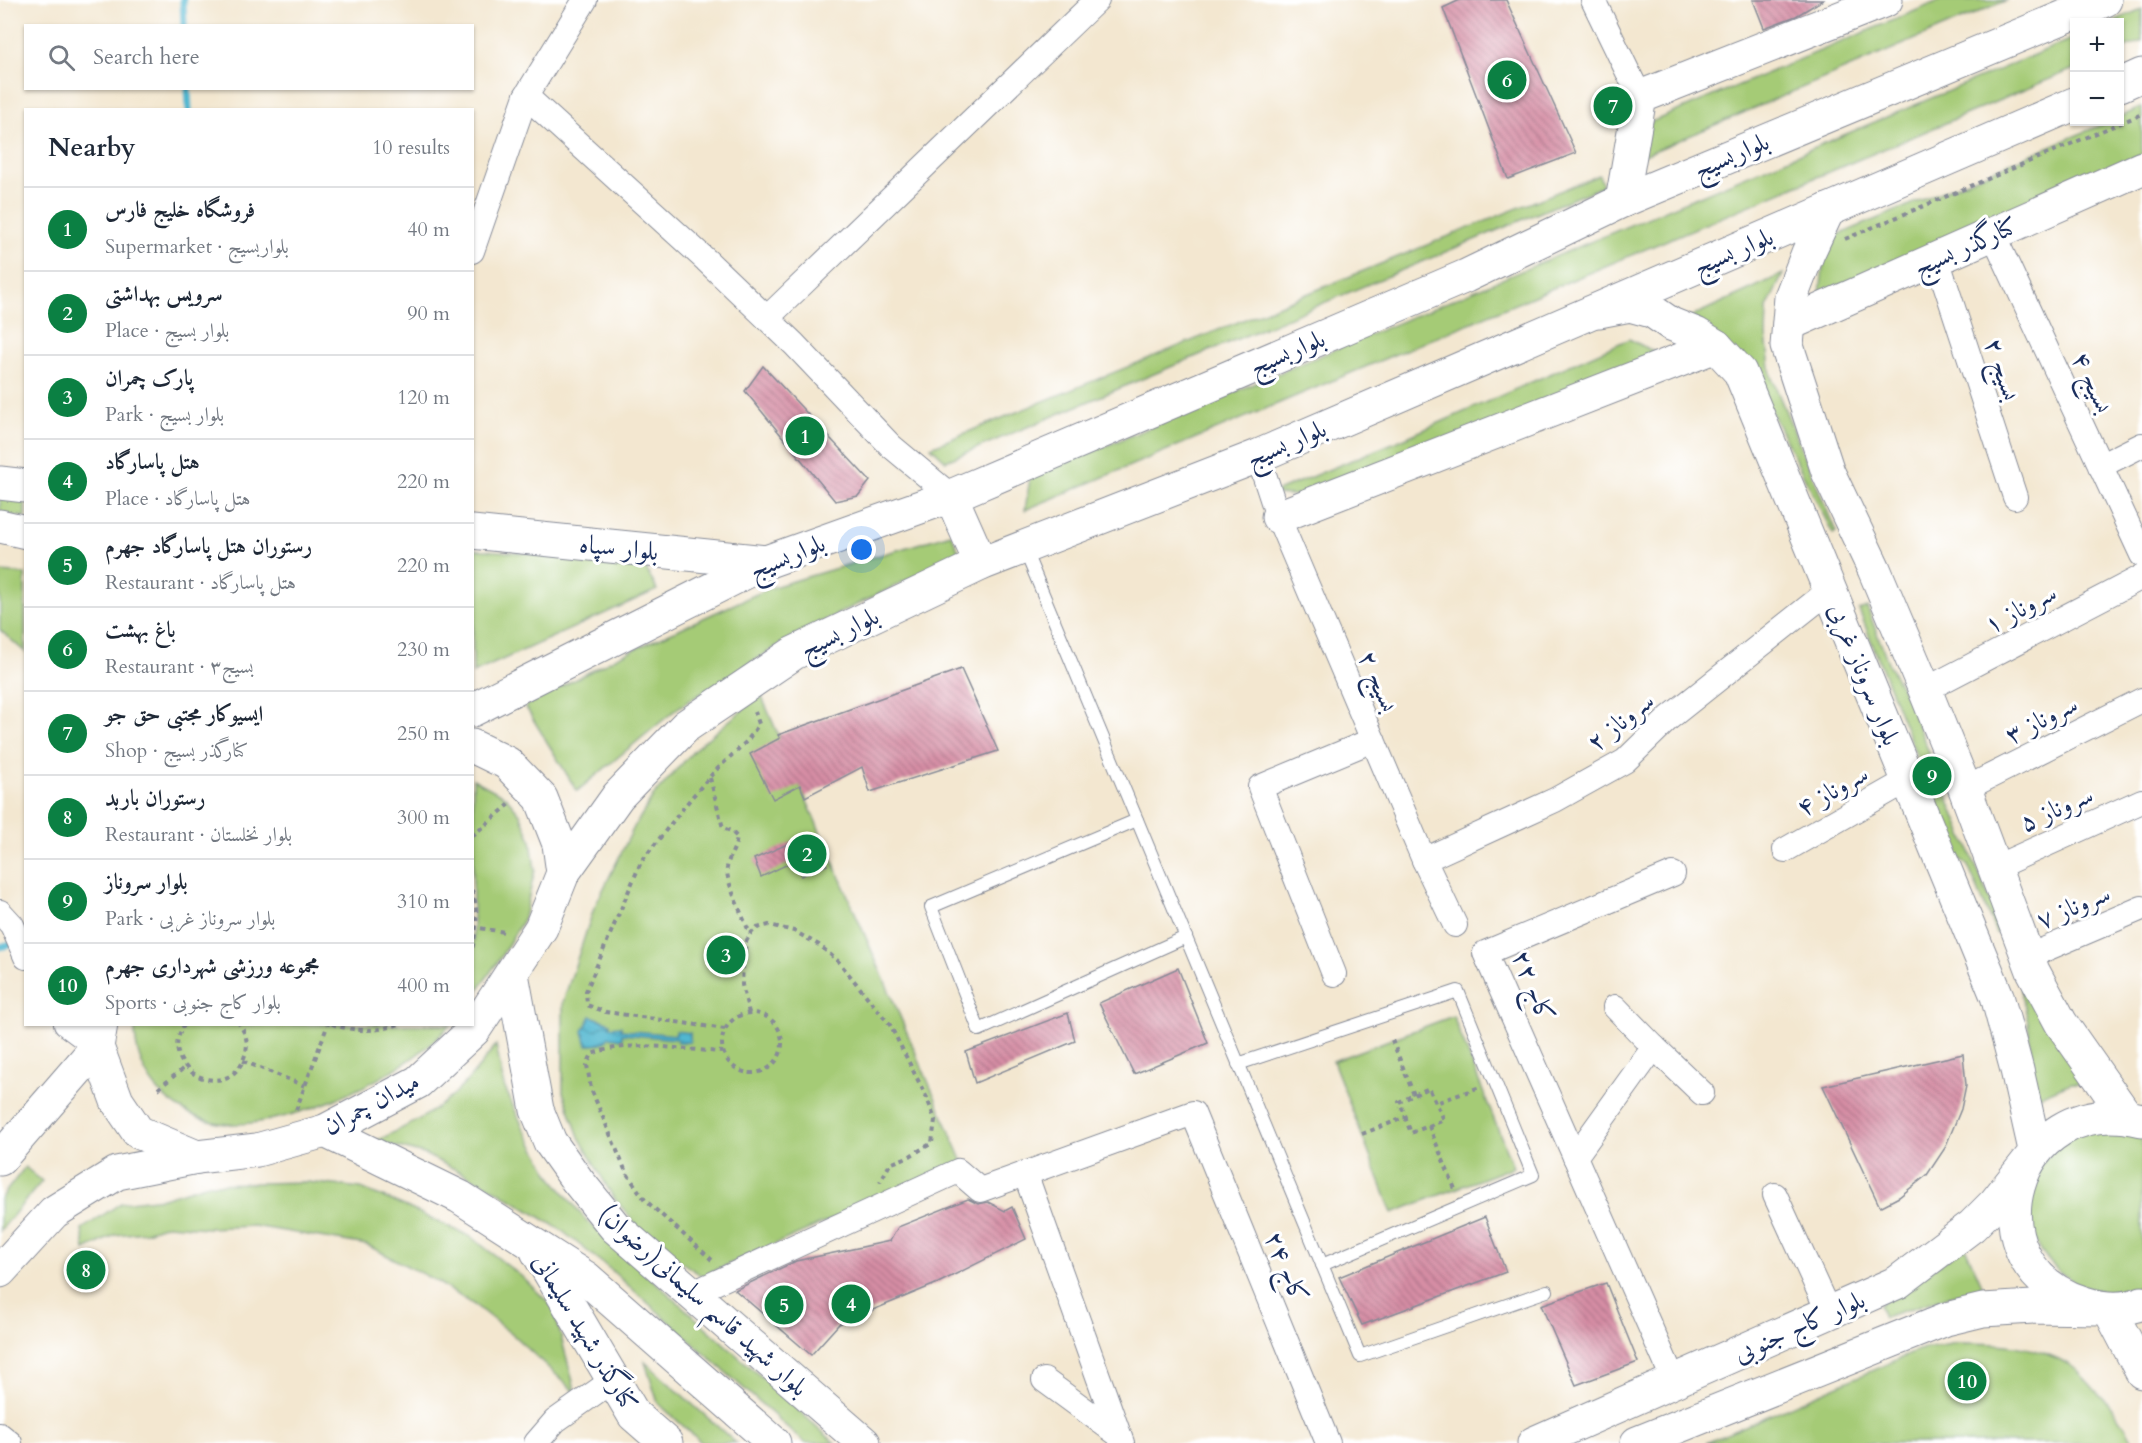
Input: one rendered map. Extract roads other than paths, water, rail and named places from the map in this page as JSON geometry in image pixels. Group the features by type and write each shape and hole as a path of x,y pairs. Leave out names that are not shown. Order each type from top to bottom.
{"main road":[{"path":"1622,201 1640,97 1886,0"},
{"name":"بلواربسیج","path":"474,709 766,562 951,496 1466,276 1622,201 2104,0"},
{"path":"2124,83 2142,75"},
{"name":"بلوار بسیج","path":"563,873 618,796 686,726 794,653 981,564 1258,456 2070,106"},
{"name":"کنارگذر بسیج","path":"1789,324 2142,168"},
{"name":"بلوار سروناز غربی","path":"1828,210 1791,297 1787,346 1828,472 1874,569 1925,690 1965,789 2033,971 2061,1023 2135,1119"},
{"name":"بلوار سروناز غربی","path":"1583,315 1630,305 1652,311 1671,324 1696,334 1716,346 1740,372 1997,996 2009,1038 2032,1155"},
{"path":"1278,517 1716,346"},
{"path":"0,483 24,486"},
{"path":"951,496 981,564"},
{"path":"0,526 24,526"},
{"path":"0,526 24,532"},
{"name":"بلوار سپاه","path":"474,532 766,562"},
{"path":"1830,590 1848,572 1874,569"},
{"name":"میدان چمران","path":"99,1036 117,1101 138,1132 197,1157 257,1150 325,1131 418,1082 474,1030 541,928 563,873 559,844 541,798 507,763 474,747"},
{"path":"1987,970 2012,968 2027,957"},
{"name":"بلوار شهید قاسم سلیمانی(رضوان)","path":"512,974 537,1110 550,1142 577,1180 615,1227 864,1443"},
{"path":"0,1159 99,1036"},
{"path":"2135,1119 2102,1116 2077,1121 2054,1133 2032,1155 2016,1190 2014,1222 2022,1253 2041,1280 2067,1299 2104,1309 2142,1303"},
{"path":"325,1131 460,1197 586,1278 774,1443"},
{"name":"بلوار کاج جنوبی","path":"1534,1443 1898,1282 1963,1232 1995,1203 2032,1155"},
{"path":"0,1270 54,1212 117,1173 197,1157"},
{"name":"کنارگذر شهید سلیمانی","path":"533,1244 634,1415 666,1443"},
{"name":"بلوار کاج جنوبی","path":"1637,1443 1946,1318 1983,1310 2032,1307 2104,1309"},
{"path":"2104,1309 2142,1372"},
{"path":"1834,1310 1859,1353"}],"street":[{"path":"474,246 526,96 585,0"},
{"path":"767,318 1097,0"},
{"path":"1593,0 1640,97"},
{"path":"526,96 767,318 891,446 951,496"},
{"name":"بسیج ۴","path":"1993,234 2142,555"},
{"name":"بسیج ۲","path":"1937,259 2015,497"},
{"path":"2100,466 2142,445"},
{"name":"بسیج ۲","path":"1258,456 1278,517 1424,860 1455,925"},
{"name":"سروناز ۱","path":"1925,690 2142,577"},
{"name":"سروناز ۲","path":"1424,860 1555,800 1625,761 1669,718 1830,590"},
{"name":"سروناز ۳","path":"1965,789 2142,700"},
{"path":"1334,974 1260,788 1373,740"},
{"name":"سروناز ۴","path":"1785,850 1908,780"},
{"name":"سروناز ۵","path":"1994,868 2142,801"},
{"name":"کاج ۲۲","path":"1673,874 1485,953 1674,1381"},
{"name":"سروناز ۷","path":"2027,957 2142,908"},
{"path":"0,912 12,925 22,947"},
{"path":"1615,1007 1702,1093"},
{"path":"72,1026 99,1036"},
{"path":"1575,1157 1654,1047"},
{"name":"کاج ۲۴","path":"1025,1173 1193,1113 1328,1443"},
{"path":"692,1294 958,1171 980,1190 1025,1173 1121,1439"},
{"path":"1775,1195 1834,1310"},
{"path":"536,1443 555,1420 613,1380"},
{"path":"1044,1380 1121,1439"},
{"path":"0,1435 10,1443"}],"lane":[{"path":"1024,547 1360,1356 1547,1291"},
{"path":"1137,820 931,907 979,1030 1186,937"},
{"path":"1238,1064 1458,991 1533,1175 1322,1265"}],"water":[{"path":"591,1016 610,1023 610,1027 621,1026 621,1030 676,1035 676,1031 690,1033 690,1042 678,1043 677,1039 622,1034 622,1039 609,1037 603,1043 587,1045 583,1031"}],"waterway":[{"path":"183,0 184,24"},
{"path":"188,90 189,108"},
{"path":"0,947 15,943"}],"place":[{"name":"باغ بهشت","path":"1507,80"},
{"name":"ایسیوکار مجتبی حق جو","path":"1613,106"},
{"name":"فروشگاه خلیج فارس","path":"805,436"},
{"name":"بلوار سروناز","path":"1932,776"},
{"name":"سرویس بهداشتی","path":"807,854"},
{"name":"پارک چمران","path":"726,955"},
{"name":"رستوران باربد","path":"86,1270"},
{"name":"هتل پاسارگاد","path":"851,1304"},
{"name":"رستوران هتل پاسارگاد جهرم","path":"784,1305"},
{"name":"مجموعه ورزشی شهرداری جهرم","path":"1967,1381"}]}
